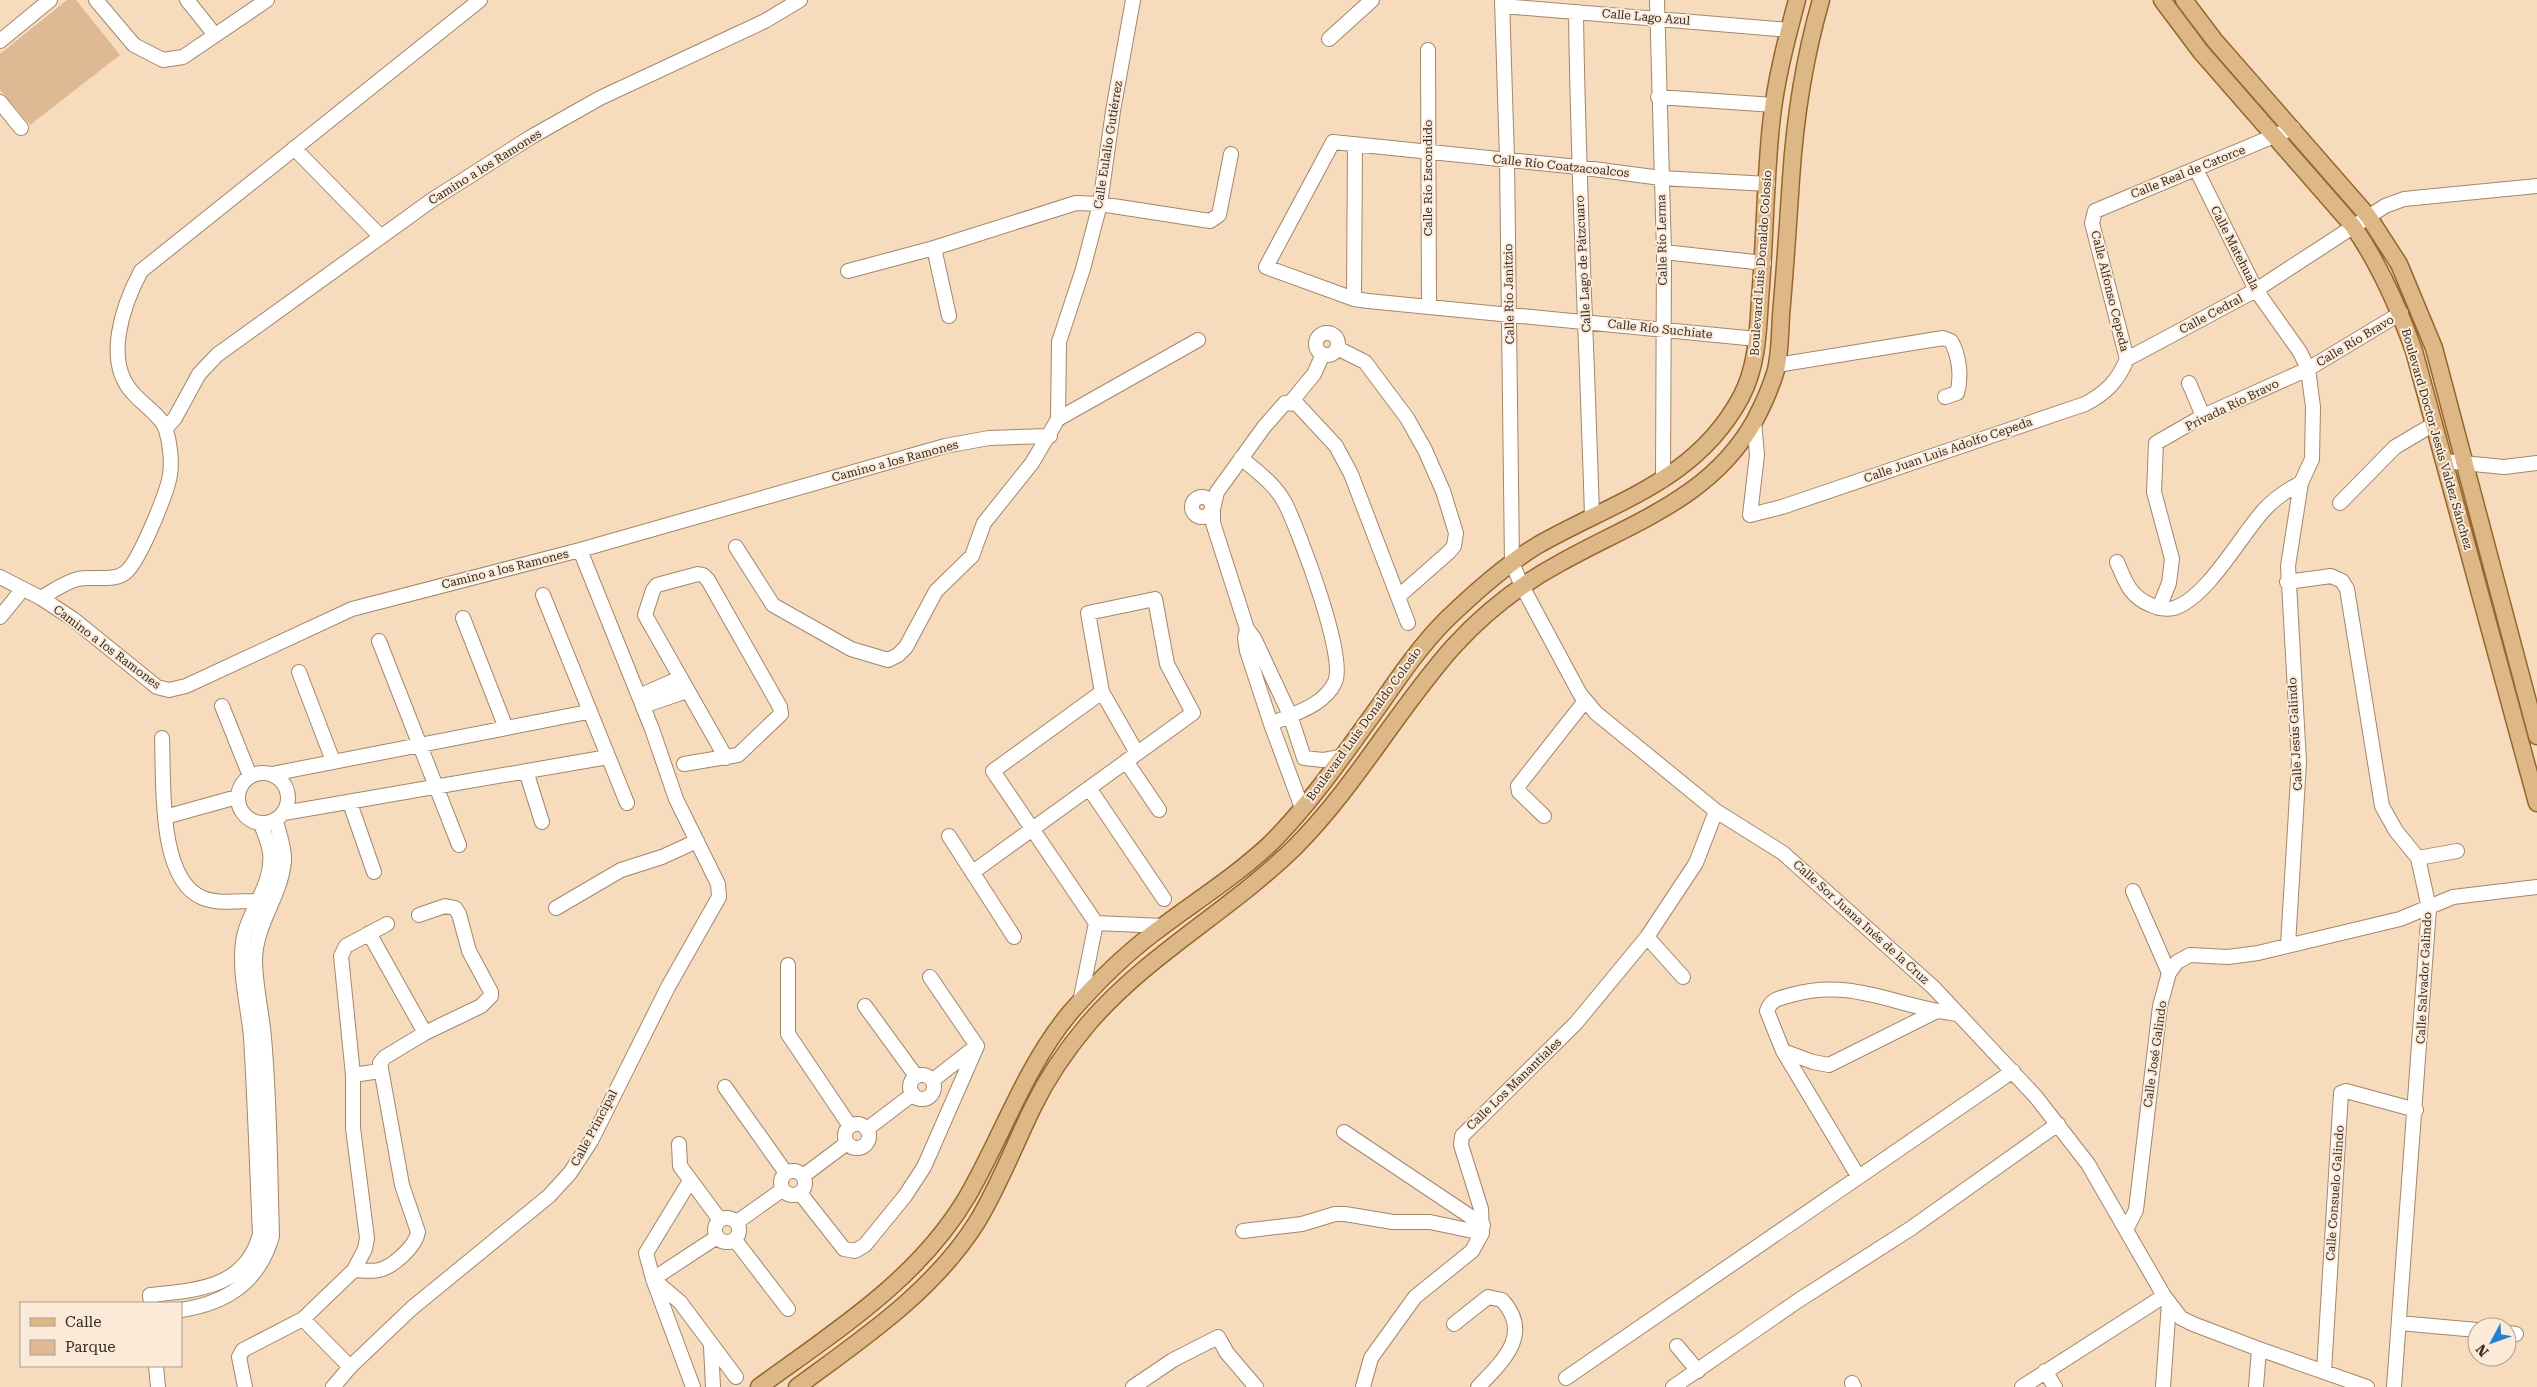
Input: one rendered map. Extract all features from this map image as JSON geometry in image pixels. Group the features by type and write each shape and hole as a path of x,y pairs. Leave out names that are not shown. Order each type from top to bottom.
{"main road":[{"name":"Boulevard Luis Donaldo Colosio","path":"759,1387 891,1288 942,1233 966,1199 1046,1045 1080,1002 1122,959 1163,926 1238,872 1272,842 1302,808 1425,642 1475,593 1532,549 1663,480 1684,466 1702,449 1732,412 1741,397 1752,371 1764,263 1774,105 1797,0"},
{"name":"Boulevard Luis Donaldo Colosio","path":"797,1387 874,1330 929,1282 976,1223 997,1186 1034,1104 1085,1028 1135,976 1240,897 1299,843 1330,808 1454,646 1480,620 1522,586 1562,561 1684,498 1711,475 1732,452 1754,422 1777,365 1797,111 1808,47 1821,0"},
{"name":"Boulevard Doctor Jesús Valdez Sánchez","path":"2162,0 2201,52 2276,135 2353,226 2372,254 2401,313 2414,351 2537,803"},
{"name":"Boulevard Doctor Jesús Valdez Sánchez","path":"2184,0 2215,41 2368,216 2399,264 2434,348 2536,727"}],"street":[{"path":"0,41 50,0"},
{"path":"96,0 134,45 142,51 163,60 183,57 267,0"},
{"path":"187,0 215,35"},
{"path":"41,598 78,579 117,576 130,568 146,538 168,482 170,466 166,428 131,392 120,364 117,342 134,283 141,272 154,259 480,0"},
{"name":"Camino a los Ramones","path":"166,428 175,418 199,374 217,355 432,200 574,112 626,85 773,18 800,0"},
{"name":"Calle Eulalio Gutiérrez","path":"1058,419 1059,342 1100,204 1113,111 1133,0"},
{"path":"1329,39 1372,0"},
{"name":"Calle Río Lerma","path":"1657,0 1658,96 1664,252 1663,480"},
{"name":"Calle Lago Azul","path":"1502,3 1576,12 1789,30"},
{"name":"Calle Río Janitzio","path":"1502,3 1507,159 1512,563 1522,586"},
{"name":"Calle Lago de Pátzcuaro","path":"1576,12 1578,166 1587,322 1592,516"},
{"name":"Calle Río Escondido","path":"1428,50 1429,305"},
{"path":"1658,96 1774,105"},
{"path":"0,102 21,128"},
{"name":"Calle Real de Catorce","path":"2092,223 2092,216 2102,207 2293,128"},
{"name":"Calle Río Coatzacoalcos","path":"1354,299 1266,267 1333,142 1428,153 1578,166 1661,178 1768,184"},
{"path":"1354,299 1355,144"},
{"path":"294,148 381,237"},
{"path":"848,271 934,248 1076,203 1100,204 1210,221 1219,215 1231,154"},
{"name":"Calle Matehuala","path":"2196,169 2256,290 2289,334 2308,369 2313,407 2313,451 2309,470 2301,483 2290,549 2287,582"},
{"name":"Calle Cedral","path":"2127,359 2256,290 2385,206 2404,199 2537,186"},
{"name":"Calle Alfonso Cepeda","path":"2092,223 2127,359"},
{"path":"934,248 949,316"},
{"path":"1664,252 1764,263"},
{"name":"Calle Río Suchiate","path":"1354,299 1757,339"},
{"name":"Calle Río Bravo","path":"2308,369 2401,313"},
{"path":"1323,334 1334,335 1338,341 1337,348 1333,354 1323,354 1317,349 1316,342 1323,334"},
{"path":"1777,365 1943,338 1950,341 1955,348 1960,382 1957,393 1945,397"},
{"path":"736,547 773,604 851,649 888,660 898,655 906,647 936,591 972,556 980,533 991,513 1032,463 1050,436 1058,419 1198,340"},
{"path":"1337,348 1364,362 1407,418 1425,450 1443,490 1456,533 1454,546 1449,552 1399,596"},
{"path":"1304,758 1290,715 1254,638 1247,628 1213,524 1213,509 1217,492 1264,427 1285,404 1291,402 1314,374 1323,354"},
{"name":"Calle Juan Luis Adolfo Cepeda","path":"1754,422 1757,455 1750,515 1782,507 2085,404 2107,391 2122,372 2127,359"},
{"name":"Privada Río Bravo","path":"2159,608 2169,583 2172,559 2154,492 2156,444 2204,416 2308,369"},
{"path":"2189,382 2204,416"},
{"path":"1291,402 1302,408 1336,446 1344,460 1408,623"},
{"path":"2340,503 2395,447 2434,424"},
{"name":"Camino a los Ramones","path":"0,577 54,606 73,619 157,687 170,690 186,686 352,609 580,550 945,446 989,438 1050,436"},
{"path":"1242,458 1265,478 1285,504 1315,580 1335,649 1339,670 1330,691 1323,700 1270,724"},
{"path":"2443,462 2504,467 2537,463"},
{"path":"2117,562 2126,585 2134,596 2159,608 2173,608 2187,601 2203,587 2264,510 2280,494 2301,483"},
{"name":"Calle Principal","path":"333,1387 350,1367 412,1308 549,1196 581,1158 668,987 717,904 719,897 718,884 676,800 641,701 580,550"},
{"path":"684,764 726,758 738,755 781,714 722,605 703,575 657,585 653,590 645,615 726,758"},
{"name":"Calle Salvador Galindo","path":"2287,582 2331,576 2342,581 2347,590 2382,806 2396,831 2418,858 2429,908 2416,1110 2394,1387"},
{"name":"Calle Jesús Galindo","path":"2287,582 2298,762 2288,945"},
{"name":"Calle Sor Juana Inés de la Cruz","path":"1522,586 1585,701 1602,718 1716,811 1783,853 1934,988 2012,1071 2058,1124 2088,1164 2127,1228 2166,1299"},
{"path":"0,617 22,590"},
{"path":"543,595 588,712 627,803"},
{"path":"974,872 1131,757 1192,713 1167,664 1155,599 1088,613 1102,692 1131,757 1159,810"},
{"path":"463,618 506,728"},
{"path":"1247,628 1245,644 1270,724 1302,808"},
{"path":"379,641 459,845"},
{"path":"299,672 333,761"},
{"path":"641,701 680,678"},
{"path":"641,701 686,690"},
{"path":"1080,1002 1096,923 1031,830 993,771 1102,692"},
{"path":"1544,816 1520,792 1518,786 1585,701"},
{"path":"222,706 250,776"},
{"path":"272,774 588,712"},
{"path":"162,738 165,817 172,860 179,876 189,889 201,897 211,900 272,901"},
{"path":"150,1299 169,1298 215,1285 243,1265 257,1247 260,1234 256,944 261,923 279,884 284,860 280,817 288,802 288,790 282,780 272,774 261,772 250,776 244,781 237,797 239,806 244,815 252,821 261,824 280,817 350,803 608,757"},
{"path":"1286,765 1304,758 1323,760 1341,757"},
{"path":"526,772 542,822"},
{"path":"1089,788 1164,899"},
{"path":"165,817 237,797"},
{"path":"350,803 374,872"},
{"name":"Calle Los Manantiales","path":"1482,1229 1481,1209 1460,1146 1462,1136 1576,1023 1647,937 1696,863 1716,811"},
{"path":"182,1310 217,1302 242,1286 262,1262 272,1236 259,1069 242,959 243,941 270,865 270,852 261,824"},
{"path":"949,836 974,872 1014,937"},
{"path":"556,908 621,870 662,857 697,841"},
{"path":"2418,858 2457,851"},
{"path":"2133,891 2169,973 2178,962 2190,955 2245,956 2400,919 2453,897 2537,887"},
{"path":"354,1270 380,1270 386,1267 412,1247 418,1232 402,1185 380,1063 385,1056 425,1033 481,1006 488,1001 491,992 469,951 459,914 455,908 445,906 419,915"},
{"path":"1096,923 1163,926"},
{"path":"245,1387 239,1357 243,1350 303,1320 354,1270 363,1258 367,1238 354,1147 353,1075 340,956 346,946 387,924"},
{"path":"369,933 425,1033"},
{"path":"1647,937 1682,977"},
{"path":"788,965 788,1034 850,1126"},
{"name":"Calle José Galindo","path":"2127,1228 2136,1210 2155,1037 2169,973"},
{"path":"930,977 977,1046"},
{"path":"1858,1176 1783,1051 1767,1011 1768,1006 1775,999 1809,990 1862,991 1935,1012 1958,1014"},
{"path":"865,1006 916,1076"},
{"path":"1783,1051 1812,1062 1829,1065 1935,1012"},
{"path":"932,1080 977,1046"},
{"path":"800,1193 844,1249 856,1251 865,1245 894,1211 924,1167 977,1046"},
{"path":"353,1075 380,1071"},
{"path":"1566,1378 2012,1071"},
{"path":"927,1075 932,1080 934,1089 929,1096 921,1099 913,1094 910,1087 916,1076 927,1075"},
{"path":"725,1087 786,1172"},
{"name":"Calle Consuelo Galindo","path":"2324,1371 2342,1093 2346,1091 2416,1110"},
{"path":"867,1129 913,1094"},
{"path":"857,1124 867,1129 869,1138 865,1145 853,1148 846,1143 845,1132 850,1126 857,1124"},
{"path":"1673,1387 1799,1300 1910,1229 2058,1124"},
{"path":"1344,1132 1482,1229"},
{"path":"803,1176 846,1143"},
{"path":"679,1144 678,1161 690,1182 720,1220"},
{"path":"795,1171 803,1176 805,1185 800,1193 791,1195 782,1190 780,1181 786,1172 795,1171"},
{"path":"690,1182 647,1248 653,1279 693,1387"},
{"path":"737,1222 782,1190"},
{"path":"1243,1232 1302,1224 1334,1214 1346,1214 1393,1222 1430,1222 1482,1229"},
{"path":"731,1218 737,1222 740,1232 735,1240 725,1243 717,1237 715,1228 720,1220 731,1218"},
{"path":"1363,1387 1371,1358 1415,1297 1472,1251 1482,1229"},
{"path":"653,1279 717,1237"},
{"path":"735,1240 788,1309"},
{"path":"653,1279 680,1302 736,1377"},
{"path":"203,1289 206,1305"},
{"path":"1454,1324 1488,1297 1502,1300 1515,1319 1514,1342 1511,1350 1478,1387"},
{"path":"2166,1299 2181,1318 2193,1324 2367,1387"},
{"path":"2022,1387 2045,1371 2166,1299"},
{"path":"2163,1387 2166,1299"},
{"path":"303,1320 350,1367"},
{"path":"2399,1323 2467,1329"},
{"path":"1133,1387 1172,1360 1218,1337 1227,1353 1255,1387"},
{"path":"711,1346 714,1387"},
{"path":"1677,1346 1698,1371"},
{"path":"2256,1387 2258,1349"},
{"path":"156,1367 158,1387"},
{"path":"2045,1371 2055,1387"}],"green space":[{"path":"67,0 76,0 120,55 30,125 0,90 0,54"}]}
